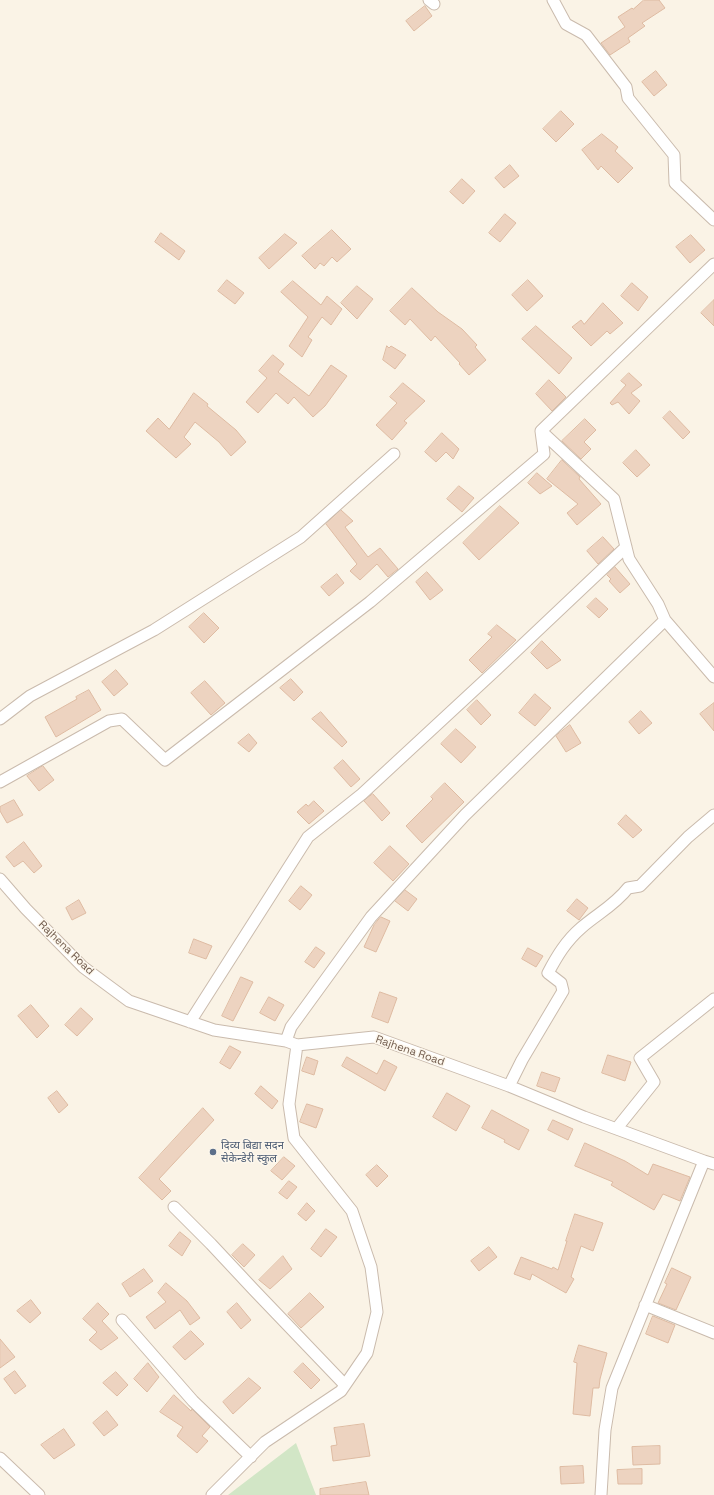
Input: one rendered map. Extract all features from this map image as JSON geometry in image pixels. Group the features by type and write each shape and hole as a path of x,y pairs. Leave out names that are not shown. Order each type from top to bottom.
{"street":[{"path":"553,0 566,24 586,35 626,87 628,98 674,155 676,183 714,220"},
{"path":"541,430 714,264"},
{"path":"541,430 614,499 629,559 658,604 665,620 714,677"},
{"path":"0,782 109,721 122,719 165,760 370,602 544,454 541,430"},
{"path":"0,719 30,696 154,630 301,537 394,454"},
{"path":"190,1022 308,837 362,794 497,670 626,547"},
{"path":"286,1041 291,1027 371,917 465,815 665,620"},
{"path":"509,1086 522,1060 563,991 561,983 548,974 561,949 580,928 621,897 628,888 640,886 688,837 714,815"},
{"name":"Rajhena Road","path":"0,879 26,909 83,967 129,1001 214,1030 297,1044 374,1037 509,1086 584,1117 709,1162"},
{"path":"617,1128 654,1082 640,1058 714,999"},
{"path":"212,1495 265,1442 341,1391 367,1353 377,1312 371,1267 352,1212 294,1138 289,1104 297,1044"},
{"path":"601,1495 605,1430 612,1388 645,1305 709,1162"},
{"path":"174,1208 211,1244 345,1385"},
{"path":"645,1305 714,1333"},
{"path":"122,1320 194,1401 251,1457"},
{"path":"0,1458 39,1495"}],"green space":[{"path":"296,1443 316,1495 228,1495"}],"building":[{"path":"644,0 659,0 665,8 642,23 645,26 628,38 630,42 610,55 601,43 625,27 618,17 632,8 633,9"},
{"path":"425,6 432,16 414,31 406,21"},
{"path":"656,71 667,85 654,96 642,82"},
{"path":"561,111 574,124 556,142 543,129"},
{"path":"602,134 618,147 615,151 633,168 618,183 601,166 598,170 582,150"},
{"path":"510,165 519,176 504,188 495,178"},
{"path":"462,179 475,191 463,204 450,192"},
{"path":"505,214 516,223 500,242 489,233"},
{"path":"332,230 351,249 337,262 332,257 324,266 320,263 315,269 302,256"},
{"path":"161,233 185,251 179,260 155,242"},
{"path":"285,234 297,243 269,269 259,258"},
{"path":"691,235 705,250 690,263 676,247"},
{"path":"227,280 244,293 235,304 218,291"},
{"path":"528,280 543,296 527,311 512,295"},
{"path":"293,281 321,305 327,296 342,309 331,325 322,317 308,337 312,340 302,357 289,346 308,317 281,292"},
{"path":"632,283 648,297 638,311 621,296"},
{"path":"357,286 373,299 357,319 341,303"},
{"path":"412,288 438,312 462,329 477,345 475,347 486,360 469,375 435,336 431,341 410,319 405,325 390,311"},
{"path":"714,300 714,326 701,313"},
{"path":"603,303 623,323 610,334 607,331 591,346 572,327 581,320 584,324"},
{"path":"536,326 572,358 559,374 522,339"},
{"path":"387,346 389,348 391,346 406,355 395,369 383,360"},
{"path":"273,355 284,364 278,372 309,396 331,365 347,376 325,406 313,417 294,397 288,404 276,393 258,413 246,402 267,378 259,371"},
{"path":"629,373 642,385 631,393 640,401 629,414 618,402 612,405 610,403 626,385 621,381"},
{"path":"549,380 566,397 552,411 536,394"},
{"path":"403,383 425,401 404,421 407,423 392,440 376,425 397,403 390,397"},
{"path":"194,393 236,430 246,442 231,456 219,442 195,422 184,437 191,444 176,458 146,431 158,418 169,429"},
{"path":"670,411 690,432 683,439 663,418"},
{"path":"585,419 596,430 584,442 591,449 581,459 562,441"},
{"path":"442,433 459,449 453,459 446,452 436,462 425,452"},
{"path":"636,450 650,465 637,477 623,463"},
{"path":"562,460 580,477 579,479 601,504 577,525 567,513 578,504 547,479"},
{"path":"537,473 552,486 540,494 528,483"},
{"path":"459,486 474,498 462,512 447,499"},
{"path":"500,506 519,523 479,560 463,543"},
{"path":"341,510 353,521 345,527 368,557 380,548 398,569 388,577 377,564 360,580 350,571 357,564 326,524"},
{"path":"603,537 614,549 598,564 587,551"},
{"path":"615,567 630,584 620,593 609,581 611,579 607,575"},
{"path":"427,572 443,590 430,600 416,582"},
{"path":"337,574 344,583 329,596 321,587"},
{"path":"596,598 608,609 599,618 587,607"},
{"path":"204,613 219,628 204,643 189,627"},
{"path":"497,625 516,640 482,673 469,660 492,637 488,634"},
{"path":"542,641 561,660 547,669 531,653"},
{"path":"116,670 128,684 114,696 102,682"},
{"path":"291,679 303,692 294,701 280,688"},
{"path":"205,681 225,703 211,715 191,693"},
{"path":"89,690 101,710 56,737 45,717 77,699 76,697"},
{"path":"535,694 551,708 535,726 519,713"},
{"path":"477,700 491,715 481,725 467,710"},
{"path":"714,703 714,731 700,714"},
{"path":"641,711 652,723 639,734 629,722"},
{"path":"321,712 347,742 342,747 312,719"},
{"path":"570,725 581,743 566,752 556,736"},
{"path":"456,729 476,747 461,763 441,744"},
{"path":"249,734 257,743 249,752 238,743"},
{"path":"343,760 360,779 351,787 334,768"},
{"path":"43,766 54,780 39,791 27,776"},
{"path":"445,783 464,802 422,843 406,826 433,799 431,797"},
{"path":"373,794 390,813 382,821 364,801"},
{"path":"14,800 23,815 7,823 0,811 0,807"},
{"path":"314,801 324,811 309,824 297,812 306,804 308,806"},
{"path":"626,815 642,830 633,838 618,824"},
{"path":"24,842 42,866 34,873 23,861 14,867 6,857"},
{"path":"390,846 409,864 393,881 374,863"},
{"path":"301,886 312,895 300,910 289,901"},
{"path":"405,890 417,899 408,911 395,901"},
{"path":"577,899 588,908 579,920 567,911"},
{"path":"79,900 86,913 72,920 66,908"},
{"path":"381,917 390,921 376,952 364,947 374,925"},
{"path":"194,939 212,946 206,959 189,953"},
{"path":"316,947 325,953 314,968 305,962"},
{"path":"528,948 543,956 536,967 522,959"},
{"path":"241,977 253,982 233,1021 222,1016"},
{"path":"380,992 397,998 388,1023 372,1017"},
{"path":"269,997 284,1005 275,1021 260,1013"},
{"path":"31,1005 49,1026 37,1038 18,1016"},
{"path":"81,1008 93,1019 77,1036 65,1025"},
{"path":"230,1046 241,1052 230,1069 220,1063"},
{"path":"608,1055 631,1062 625,1081 602,1073"},
{"path":"307,1057 318,1061 314,1075 302,1071"},
{"path":"347,1057 377,1074 384,1060 397,1067 385,1091 342,1066"},
{"path":"542,1072 560,1078 555,1092 537,1086"},
{"path":"261,1086 278,1101 272,1109 255,1094"},
{"path":"57,1091 68,1105 59,1113 48,1098"},
{"path":"447,1093 470,1106 456,1131 433,1117"},
{"path":"307,1104 323,1109 316,1128 300,1122"},
{"path":"203,1108 214,1120 159,1179 171,1191 162,1200 139,1178"},
{"path":"492,1110 529,1130 519,1150 504,1142 505,1140 482,1128"},
{"path":"553,1120 573,1129 568,1140 548,1130"},
{"path":"585,1143 625,1161 648,1175 653,1164 690,1177 680,1201 663,1194 654,1210 611,1185 613,1182 575,1166"},
{"path":"284,1157 295,1166 282,1180 271,1171"},
{"path":"377,1165 388,1176 377,1187 366,1175"},
{"path":"289,1181 297,1187 287,1199 279,1193"},
{"path":"307,1203 315,1211 306,1221 298,1214"},
{"path":"575,1214 603,1223 593,1251 581,1246 571,1277 574,1279 566,1293 532,1274 530,1280 514,1274 521,1257 558,1270"},
{"path":"326,1229 337,1237 321,1257 311,1249"},
{"path":"180,1232 191,1241 182,1256 169,1246"},
{"path":"243,1244 255,1255 244,1267 232,1255"},
{"path":"489,1247 497,1257 479,1271 471,1261"},
{"path":"283,1256 292,1269 270,1289 259,1280"},
{"path":"672,1268 691,1277 676,1310 658,1303 667,1284 665,1283"},
{"path":"144,1269 153,1281 130,1297 122,1284"},
{"path":"166,1283 187,1301 200,1318 190,1325 180,1310 155,1329 146,1317 166,1302 158,1293"},
{"path":"310,1293 324,1307 301,1328 288,1314"},
{"path":"31,1300 41,1313 30,1323 17,1311"},
{"path":"98,1303 109,1314 102,1321 118,1338 101,1350 89,1340 97,1332 83,1319"},
{"path":"237,1303 251,1320 241,1329 227,1312"},
{"path":"653,1316 675,1325 668,1343 646,1334"},
{"path":"191,1331 204,1344 185,1360 173,1347"},
{"path":"0,1339 15,1357 0,1368"},
{"path":"579,1345 607,1353 599,1388 593,1388 590,1416 573,1414 577,1363 574,1362"},
{"path":"148,1363 159,1377 147,1392 134,1379"},
{"path":"303,1363 320,1380 311,1389 294,1372"},
{"path":"15,1371 26,1386 15,1394 4,1379"},
{"path":"116,1372 128,1385 117,1396 103,1383"},
{"path":"249,1378 261,1388 233,1414 223,1402"},
{"path":"174,1395 191,1411 192,1409 210,1427 202,1436 208,1441 197,1453 177,1436 183,1427 160,1412"},
{"path":"107,1411 118,1425 104,1436 93,1423"},
{"path":"364,1424 370,1456 333,1461 331,1446 337,1445 334,1428"},
{"path":"64,1429 75,1445 54,1459 41,1445"},
{"path":"660,1446 660,1464 633,1465 632,1447"},
{"path":"583,1466 584,1483 561,1484 560,1467"},
{"path":"642,1469 642,1484 618,1484 617,1470"},
{"path":"366,1482 369,1495 320,1495 320,1489"}],"place":[{"name":"दिव्य बिद्या सदन सेकेन्डेरी स्कुल","path":"213,1152"}]}
